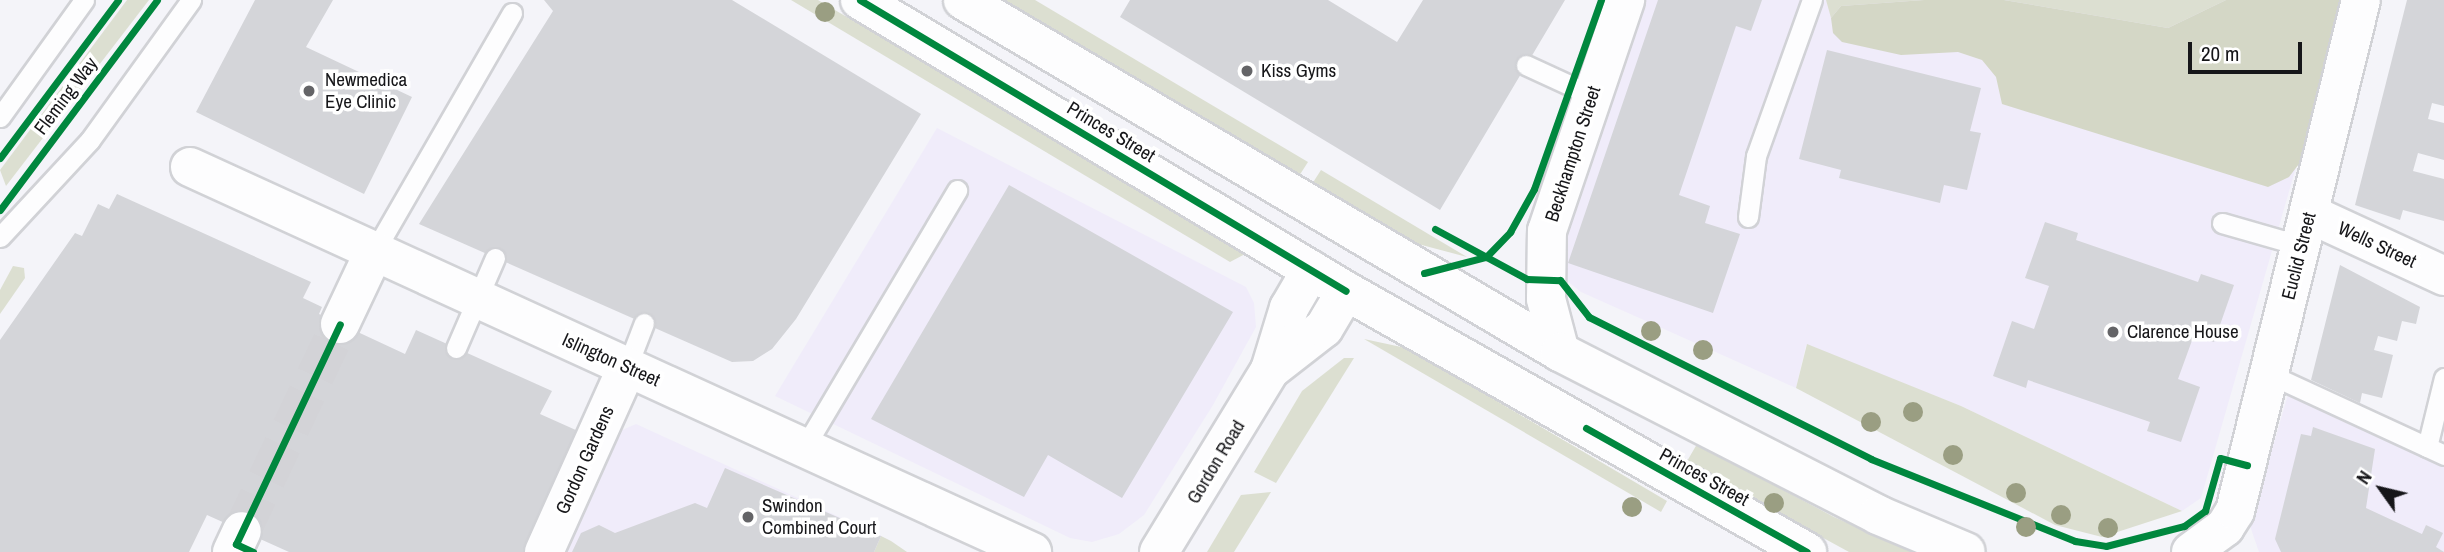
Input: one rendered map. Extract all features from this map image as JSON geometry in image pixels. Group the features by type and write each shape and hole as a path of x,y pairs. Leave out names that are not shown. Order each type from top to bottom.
{"street":[{"name":"Princes Street","path":"860,0 1346,291 1807,552"},
{"name":"Princes Street","path":"963,0 1560,352 1878,515 1966,552"},
{"name":"Beckhampton Street","path":"1560,352 1546,299 1546,240 1591,95 1625,0"},
{"name":"Euclid Street","path":"2240,552 2235,511 2361,0"},
{"name":"Islington Street","path":"190,167 804,448 984,542 1032,552"},
{"name":"Wells Street","path":"2306,230 2444,276"},
{"path":"1311,270 1357,233"},
{"name":"Gordon Road","path":"1270,370 1324,328 1346,291 1357,233"},
{"path":"340,324 374,252"},
{"name":"Gordon Road","path":"1159,552 1270,370 1289,308 1311,270"},
{"name":"Gordon Gardens","path":"544,552 627,367"},
{"path":"2191,552 2235,511"}],"lane":[{"path":"0,117 84,0"},
{"path":"0,237 90,140 191,0"},
{"path":"1748,216 1756,156 1812,0"},
{"path":"374,252 512,13"},
{"path":"1526,65 1591,95"},
{"path":"804,448 957,190"},
{"path":"2222,223 2306,230"},
{"path":"456,348 495,258"},
{"path":"627,367 644,323"},
{"path":"2269,374 2435,451 2444,378"}],"shaded area":[{"path":"127,0 149,0 6,186 0,170"},
{"path":"791,0 818,0 1247,253 1230,262"},
{"path":"1004,0 1035,0 1308,162 1299,176"},
{"path":"1636,0 2344,0 2201,498 2182,511 1961,406 1806,345 1796,388 1581,292 1557,273 1557,241"},
{"path":"1826,0 1924,0 1841,6 1831,18"},
{"path":"2004,0 2226,0 2168,28"},
{"path":"937,128 1246,287 1254,303 1256,327 1213,405 1144,515 1119,534 1092,542 1070,538 775,396"},
{"path":"1321,170 1467,257 1418,244 1312,184"},
{"path":"13,266 24,268 25,278 0,314 0,290"},
{"path":"1364,339 1406,348 1667,501 1661,512"},
{"path":"1807,344 1961,406 2182,511 2102,537 2055,525 1796,388"},
{"path":"1344,358 1354,358 1276,483 1254,472 1302,391"},
{"path":"2289,391 2444,461 2444,552 2259,552 2250,526"},
{"path":"636,424 881,536 907,552 558,552 603,453 620,431"},
{"path":"1697,444 1834,517 1913,552 1849,552 1686,463"},
{"path":"1271,492 1234,552 1207,552 1241,495"},
{"path":"881,536 891,541 907,552 874,552"}],"green space":[{"path":"1924,0 2004,0 2168,28 2226,0 2344,0 2302,160 2289,177 2268,187 2002,104 1996,77 1982,60 1958,52 1901,55 1842,42 1833,33 1831,18 1841,6"}],"building":[{"path":"255,0 333,0 306,47 412,97 364,194 196,112"},
{"path":"544,0 732,0 921,114 796,319 772,349 753,361 732,362 419,224 553,11"},
{"path":"1130,0 1328,0 1397,42 1423,0 1565,0 1440,210 1120,17"},
{"path":"1658,0 1762,0 1751,31 1736,26 1679,195 1710,206 1705,223 1740,234 1713,313 1568,263"},
{"path":"2407,0 2444,0 2444,106 2432,103 2428,119 2444,123 2444,160 2418,153 2413,171 2444,179 2444,221 2403,210 2400,220 2355,205"},
{"path":"1827,50 1981,88 1970,131 1981,133 1967,190 1944,185 1940,203 1839,178 1841,170 1799,159"},
{"path":"1009,185 1233,312 1122,498 1048,455 1024,497 871,419"},
{"path":"117,194 311,282 303,298 322,307 319,314 405,354 416,330 552,391 540,414 578,431 523,552 289,552 207,515 189,552 0,552 0,340 75,233 82,236 98,204 109,209"},
{"name":"Clarence House","path":"2045,222 2078,233 2076,240 2198,282 2201,274 2234,285 2214,342 2194,335 2178,379 2200,387 2181,442 2147,431 2150,422 2028,380 2026,388 1993,376 2012,321 2034,329 2049,286 2025,278"},
{"path":"2340,265 2420,307 2416,324 2402,321 2397,341 2378,336 2374,350 2393,355 2382,398 2362,393 2360,403 2311,380"},
{"path":"2313,427 2375,449 2366,508 2422,534 2426,525 2443,533 2436,547 2444,552 2281,552 2275,539 2301,434 2311,436"},
{"name":"Swindon Combined Court","path":"725,468 881,536 874,552 572,552 581,533 599,525 615,533 695,503 707,508"}],"tunnel":[{"path":"242,531 340,324"}],"cycle path":[{"name":"Fleming Way","path":"0,158 118,0"},
{"name":"Fleming Way","path":"0,210 157,0"},
{"path":"860,0 1346,291"},
{"path":"1424,273 1486,257 1510,232 1534,189 1601,0"},
{"path":"1435,229 1527,279 1560,280 1589,317 1871,459 2075,541 2106,546 2184,526 2205,511 2220,458 2247,465"},
{"path":"253,552 236,544 340,324"},
{"path":"1586,428 1807,552"}],"place":[{"name":"Kiss Gyms","path":"1247,71"},
{"name":"Newmedica Eye Clinic","path":"309,91"},
{"name":"Clarence House","path":"2113,332"},
{"name":"Swindon Combined Court","path":"748,517"}]}
